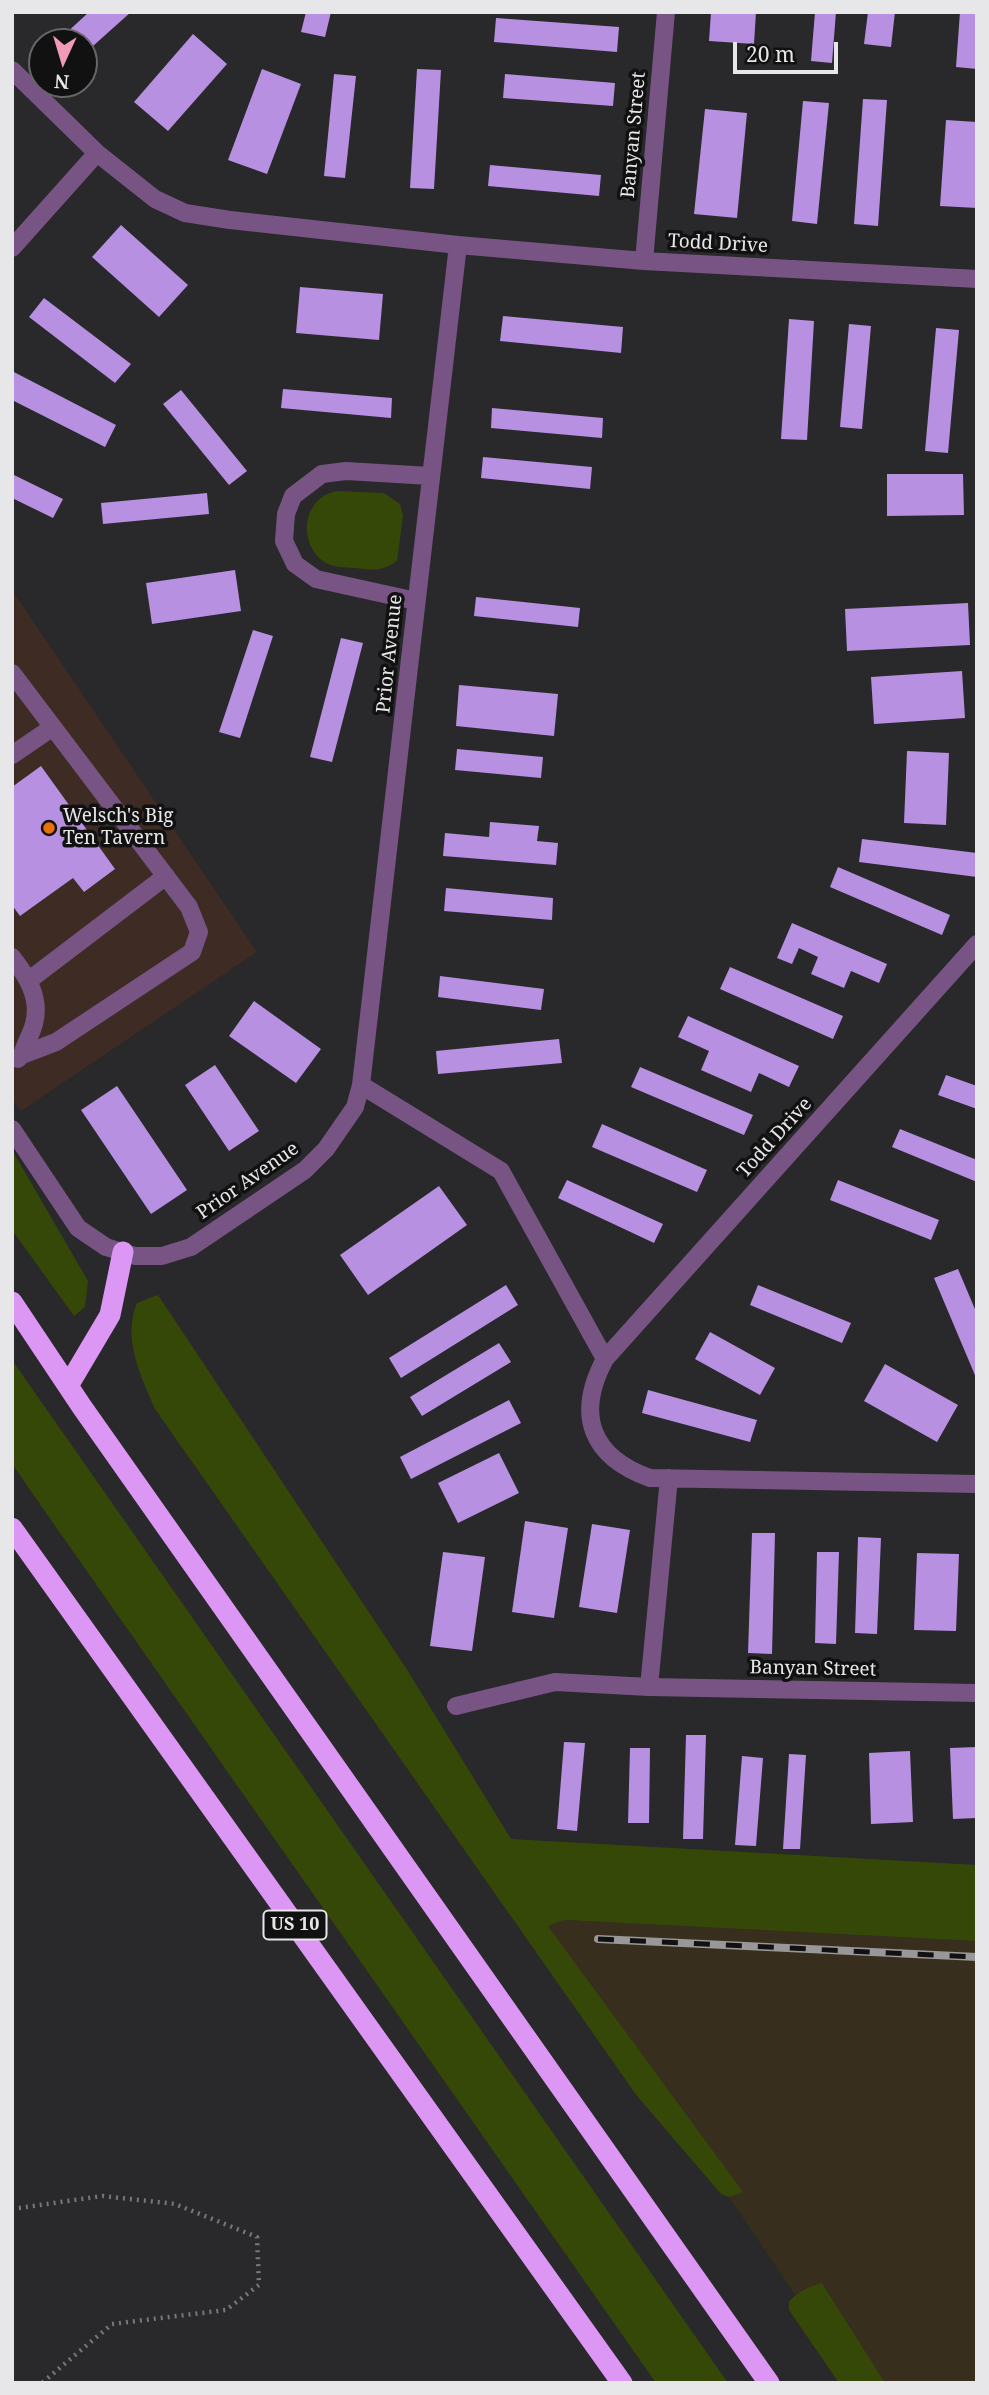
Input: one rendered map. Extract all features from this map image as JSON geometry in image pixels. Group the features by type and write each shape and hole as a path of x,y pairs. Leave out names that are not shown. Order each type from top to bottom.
{"highway":[{"path":"68,1386 110,1315 123,1252"},
{"path":"12,1302 82,1407 769,2383"},
{"name":"US 10","path":"12,1528 622,2383"}],"street":[{"name":"Banyan Street","path":"644,261 666,12"},
{"path":"12,70 97,153 155,199 185,213 458,245"},
{"path":"12,248 97,153"},
{"name":"Todd Drive","path":"458,245 644,261 977,279"},
{"name":"Prior Avenue","path":"12,1129 78,1228 106,1247 135,1256 163,1255 191,1247 305,1170 326,1149 355,1107 360,1085 405,716 458,245"},
{"path":"416,601 316,579 295,564 284,541 286,514 293,496 322,474 346,471 430,476"},
{"path":"12,673 166,876 189,908 199,932 192,952 56,1042 17,1059"},
{"path":"12,755 53,727"},
{"path":"28,981 166,876"},
{"name":"Todd Drive","path":"977,944 605,1360 593,1382 589,1407 594,1432 607,1453 627,1469 650,1478 977,1484"},
{"path":"12,957 36,995 37,1013 17,1059"},
{"path":"360,1085 501,1171 605,1360"},
{"path":"649,1687 669,1478"},
{"name":"Banyan Street","path":"456,1706 555,1682 649,1687 977,1693"}],"path":[{"path":"12,2209 103,2196 175,2204 257,2236 259,2285 226,2310 112,2324 42,2383"}],"shaded area":[{"path":"12,590 257,952 21,1111 12,1099"},
{"path":"565,1920 977,1941 977,2383 885,2383 822,2283 795,2295 729,2197 742,2191 548,1926"}],"green space":[{"path":"336,491 384,493 400,504 403,516 397,561 381,569 367,569 334,566 316,555 308,539 310,512 323,497"},
{"path":"12,1150 88,1281 85,1307 74,1316 12,1230"},
{"path":"158,1295 406,1668 511,1839 977,1865 977,1941 565,1920 548,1926 743,2192 729,2197 721,2194 637,2096 155,1409 135,1357 132,1330 137,1303"},
{"path":"12,1360 728,2383 656,2383 51,1520 12,1464"},
{"path":"822,2283 885,2383 839,2383 789,2310 789,2302 796,2295"}],"building":[{"path":"89,12 131,12 98,41 98,28 72,28"},
{"path":"306,12 331,12 325,37 301,32"},
{"path":"711,12 756,12 754,44 709,41"},
{"path":"815,12 836,12 832,63 811,61"},
{"path":"868,12 895,12 891,47 864,44"},
{"path":"960,12 977,12 977,69 956,67"},
{"path":"496,18 619,27 617,52 494,42"},
{"path":"193,34 227,64 168,131 134,102"},
{"path":"262,69 301,84 267,174 228,160"},
{"path":"417,69 441,70 434,189 410,188"},
{"path":"334,74 356,76 345,178 324,176"},
{"path":"505,74 615,83 613,106 503,98"},
{"path":"863,99 887,100 878,226 854,224"},
{"path":"803,101 829,103 817,224 792,221"},
{"path":"705,109 747,113 737,218 694,214"},
{"path":"946,120 977,122 977,208 940,206"},
{"path":"490,165 601,175 599,196 488,186"},
{"path":"121,225 188,285 159,317 92,257"},
{"path":"300,287 383,294 379,340 296,333"},
{"path":"44,298 131,364 115,383 29,317"},
{"path":"503,316 623,327 621,353 500,341"},
{"path":"789,319 814,321 807,440 781,439"},
{"path":"849,324 871,326 862,429 840,427"},
{"path":"936,328 959,330 948,453 925,451"},
{"path":"12,371 116,425 105,447 12,400"},
{"path":"283,389 392,398 391,418 281,408"},
{"path":"181,390 247,471 229,485 163,404"},
{"path":"492,408 603,418 602,438 491,428"},
{"path":"483,457 592,467 590,489 481,478"},
{"path":"12,474 63,499 53,518 12,498"},
{"path":"887,474 963,474 964,515 887,516"},
{"path":"207,493 209,514 103,524 101,503"},
{"path":"235,570 241,611 152,624 146,583"},
{"path":"476,597 580,608 578,627 474,616"},
{"path":"968,603 970,645 847,651 845,609"},
{"path":"253,630 273,636 240,738 219,732"},
{"path":"341,638 363,643 332,762 310,757"},
{"path":"962,671 965,718 874,724 871,677"},
{"path":"459,685 558,694 554,736 456,726"},
{"path":"457,749 543,757 541,778 455,770"},
{"path":"907,751 949,753 946,825 904,823"},
{"name":"Welsch's Big Ten Tavern","path":"41,766 115,869 84,892 73,878 20,916 12,905 12,787"},
{"path":"490,822 539,826 537,841 558,843 556,865 443,856 445,833 489,837"},
{"path":"862,839 977,853 977,877 859,862"},
{"path":"838,867 950,915 942,935 830,887"},
{"path":"446,888 553,898 552,920 444,911"},
{"path":"792,923 887,964 879,983 851,971 844,988 811,974 818,957 799,948 792,964 777,958"},
{"path":"730,967 843,1016 833,1039 720,989"},
{"path":"440,976 544,989 541,1010 438,997"},
{"path":"254,1001 321,1049 296,1083 229,1036"},
{"path":"688,1016 799,1066 789,1087 759,1073 751,1092 701,1070 709,1051 678,1037"},
{"path":"559,1039 562,1063 438,1074 436,1051"},
{"path":"215,1065 259,1131 229,1151 185,1085"},
{"path":"640,1067 753,1115 744,1135 631,1087"},
{"path":"946,1075 977,1086 977,1109 938,1095"},
{"path":"117,1086 187,1190 151,1214 81,1110"},
{"path":"602,1124 707,1170 697,1192 592,1147"},
{"path":"900,1129 977,1160 977,1182 892,1147"},
{"path":"567,1180 663,1224 654,1243 558,1198"},
{"path":"838,1180 939,1220 931,1240 830,1200"},
{"path":"439,1186 467,1225 368,1295 340,1255"},
{"path":"958,1269 977,1314 977,1380 934,1278"},
{"path":"506,1285 518,1305 401,1378 389,1358"},
{"path":"758,1285 851,1323 842,1343 750,1305"},
{"path":"710,1332 775,1368 760,1395 695,1359"},
{"path":"499,1343 511,1362 422,1416 410,1397"},
{"path":"885,1364 958,1405 937,1442 864,1401"},
{"path":"648,1390 757,1420 750,1442 642,1413"},
{"path":"509,1400 521,1423 411,1479 400,1457"},
{"path":"499,1453 519,1493 458,1523 438,1483"},
{"path":"525,1521 568,1528 554,1618 512,1612"},
{"path":"592,1524 630,1530 617,1613 579,1607"},
{"path":"752,1533 775,1533 772,1654 748,1653"},
{"path":"858,1537 881,1538 877,1634 855,1633"},
{"path":"443,1552 485,1557 472,1651 430,1646"},
{"path":"817,1552 839,1552 836,1644 815,1643"},
{"path":"917,1553 959,1554 956,1631 914,1630"},
{"path":"686,1735 706,1735 703,1839 683,1839"},
{"path":"564,1742 585,1743 577,1831 557,1829"},
{"path":"977,1747 977,1818 953,1819 950,1748"},
{"path":"630,1748 650,1748 649,1823 628,1823"},
{"path":"910,1751 913,1822 871,1824 869,1753"},
{"path":"789,1754 806,1755 800,1849 783,1849"},
{"path":"742,1756 763,1758 756,1846 735,1845"}],"railway":[{"path":"598,1939 977,1957"}],"place":[{"name":"Welsch's Big Ten Tavern","path":"49,828"}]}
